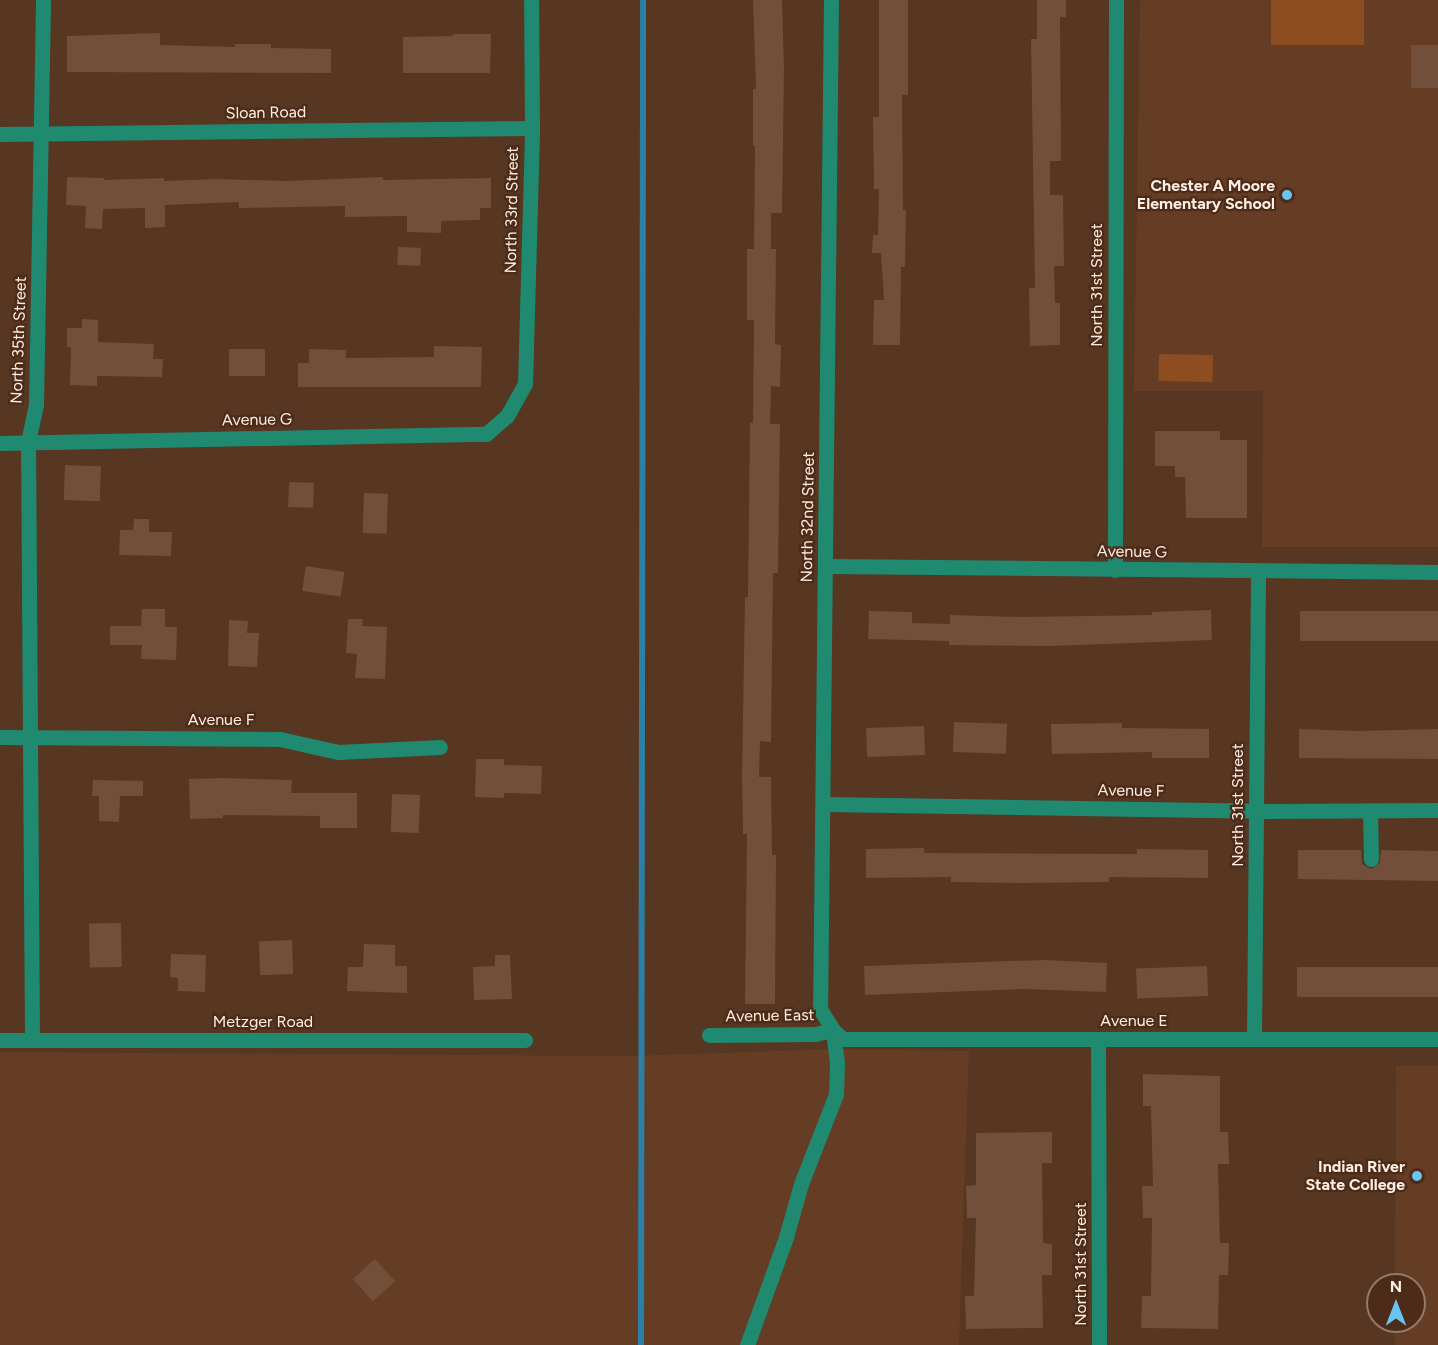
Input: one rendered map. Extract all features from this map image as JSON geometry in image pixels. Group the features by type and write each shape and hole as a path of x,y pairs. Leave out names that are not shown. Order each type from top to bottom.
{"street":[{"name":"North 35th Street","path":"32,1040 28,442 36,405 43,0"},
{"name":"North 33rd Street","path":"507,416 525,384 532,128 531,0"},
{"name":"North 32nd Street","path":"747,1345 786,1237 801,1184 836,1094 837,1063 832,1030 820,1009 831,0"},
{"name":"North 31st Street","path":"1114,570 1116,0"},
{"name":"Sloan Road","path":"0,134 532,128"},
{"name":"Avenue G","path":"0,443 486,434 507,416"},
{"name":"Avenue G","path":"826,566 1438,572"},
{"name":"North 31st Street","path":"1254,1039 1258,572"},
{"name":"Avenue F","path":"0,737 280,738 338,752 440,747"},
{"name":"Avenue F","path":"824,804 1256,811 1438,810"},
{"path":"1370,811 1371,859"},
{"name":"Avenue East","path":"709,1035 814,1034 832,1030"},
{"name":"Avenue E","path":"832,1030 843,1039 1438,1039"},
{"name":"North 31st Street","path":"1098,1039 1099,1345"},
{"name":"Metzger Road","path":"0,1040 525,1040"}],"shaded area":[{"name":"Chester A Moore Elementary School","path":"1140,0 1438,0 1438,547 1262,547 1263,391 1134,391"},
{"path":"1271,0 1364,0 1364,45 1271,45"},
{"path":"1159,354 1213,355 1213,382 1159,381"},
{"path":"839,1049 969,1051 959,1345 0,1345 0,1052 630,1056"},
{"name":"Indian River State College","path":"1396,1066 1438,1066 1438,1345 1395,1345 1395,1333 1426,1333 1426,1273 1395,1273"}],"building":[{"path":"753,0 782,0 784,68 782,213 771,213 771,249 776,249 775,344 781,345 780,387 771,386 770,424 780,424 778,573 773,573 771,742 760,741 759,777 771,777 772,855 776,855 775,1004 745,1004 747,834 743,834 742,777 745,597 748,597 750,423 753,423 754,320 747,320 747,249 754,249 753,89 756,89"},
{"path":"879,0 908,0 908,95 902,95 903,210 906,210 905,267 901,267 900,345 873,345 874,300 884,300 881,253 872,253 873,235 878,235 879,189 874,189 873,117 879,117"},
{"path":"1037,0 1066,0 1066,17 1060,17 1061,161 1050,161 1050,195 1063,195 1064,266 1054,266 1055,303 1060,303 1060,345 1030,346 1029,288 1035,288 1031,39 1037,39"},
{"path":"160,33 160,45 235,47 235,44 271,44 271,48 331,49 331,73 67,72 67,36"},
{"path":"453,34 491,34 490,73 403,73 403,37 453,36"},
{"path":"1411,45 1438,45 1438,88 1411,88"},
{"path":"67,177 104,178 104,180 164,178 164,181 216,179 287,181 383,177 383,180 491,178 491,208 480,208 480,220 441,221 441,233 407,232 407,216 345,217 345,206 239,208 239,202 165,205 165,227 145,228 145,208 103,209 102,229 85,228 86,206 66,205"},
{"path":"398,247 421,248 420,266 397,265"},
{"path":"82,319 98,320 98,342 154,344 153,359 163,359 162,377 97,376 97,386 70,385 71,347 67,347 67,328 82,328"},
{"path":"434,346 482,347 481,387 298,387 298,363 309,363 309,349 346,350 346,358 434,357"},
{"path":"229,349 265,349 265,376 229,376"},
{"path":"1155,431 1220,431 1220,440 1247,440 1247,518 1186,518 1185,477 1175,477 1175,466 1155,466"},
{"path":"65,465 101,466 100,501 64,500"},
{"path":"289,482 314,483 313,508 288,507"},
{"path":"364,493 388,494 387,534 363,533"},
{"path":"134,519 149,519 149,532 172,532 171,556 119,555 120,530 133,530"},
{"path":"306,566 345,572 341,597 302,591"},
{"path":"142,609 165,609 165,627 177,627 176,660 141,659 142,645 110,645 110,626 141,626"},
{"path":"1211,610 1212,640 1050,646 949,645 949,641 868,639 869,611 912,612 912,623 950,624 950,615 1021,617 1152,615 1152,612"},
{"path":"1300,611 1438,611 1438,641 1300,641"},
{"path":"348,619 363,619 362,626 387,627 385,679 355,678 357,654 346,653"},
{"path":"229,620 248,621 247,633 259,633 257,667 228,666"},
{"path":"954,722 1007,724 1006,754 953,752"},
{"path":"1122,723 1122,728 1209,729 1209,758 1152,758 1152,752 1052,754 1051,724"},
{"path":"924,726 925,755 867,757 866,728"},
{"path":"1299,729 1356,731 1438,729 1438,759 1299,758"},
{"path":"476,759 504,759 504,765 542,766 541,794 504,793 504,798 475,797"},
{"path":"189,779 292,780 291,793 357,793 357,828 320,828 320,816 223,815 223,818 190,819"},
{"path":"93,780 143,781 143,796 120,796 119,822 99,821 99,796 92,796"},
{"path":"392,794 420,795 419,833 391,832"},
{"path":"924,848 924,853 1137,854 1137,849 1208,850 1208,878 1109,877 1109,882 1023,883 951,882 951,877 866,878 866,849"},
{"path":"1298,850 1361,850 1362,864 1371,869 1380,863 1381,850 1438,851 1438,881 1298,879"},
{"path":"121,923 122,967 90,968 89,924"},
{"path":"292,940 293,974 260,975 259,941"},
{"path":"364,944 395,945 395,966 407,966 407,993 347,991 348,967 363,967"},
{"path":"171,954 206,955 205,992 178,991 178,978 170,977"},
{"path":"495,955 510,955 512,999 474,1000 473,967 495,966"},
{"path":"1044,960 1107,963 1106,992 1023,989 865,995 864,966"},
{"path":"1207,966 1208,996 1137,998 1136,968"},
{"path":"1297,967 1438,967 1438,997 1297,997"},
{"path":"1143,1074 1220,1076 1220,1132 1228,1132 1229,1164 1218,1164 1220,1243 1229,1243 1228,1275 1219,1275 1218,1329 1141,1328 1142,1296 1151,1296 1152,1218 1143,1218 1142,1186 1153,1186 1151,1106 1143,1106"},
{"path":"1052,1132 1052,1163 1042,1163 1043,1243 1052,1244 1052,1275 1042,1275 1043,1328 966,1329 965,1296 974,1296 976,1218 967,1218 966,1186 976,1185 976,1133"},
{"path":"375,1259 395,1281 373,1301 353,1279"}],"waterway":[{"path":"641,1345 643,0"}],"place":[{"name":"Chester A Moore Elementary School","path":"1287,195"},
{"name":"Indian River State College","path":"1417,1176"}]}
